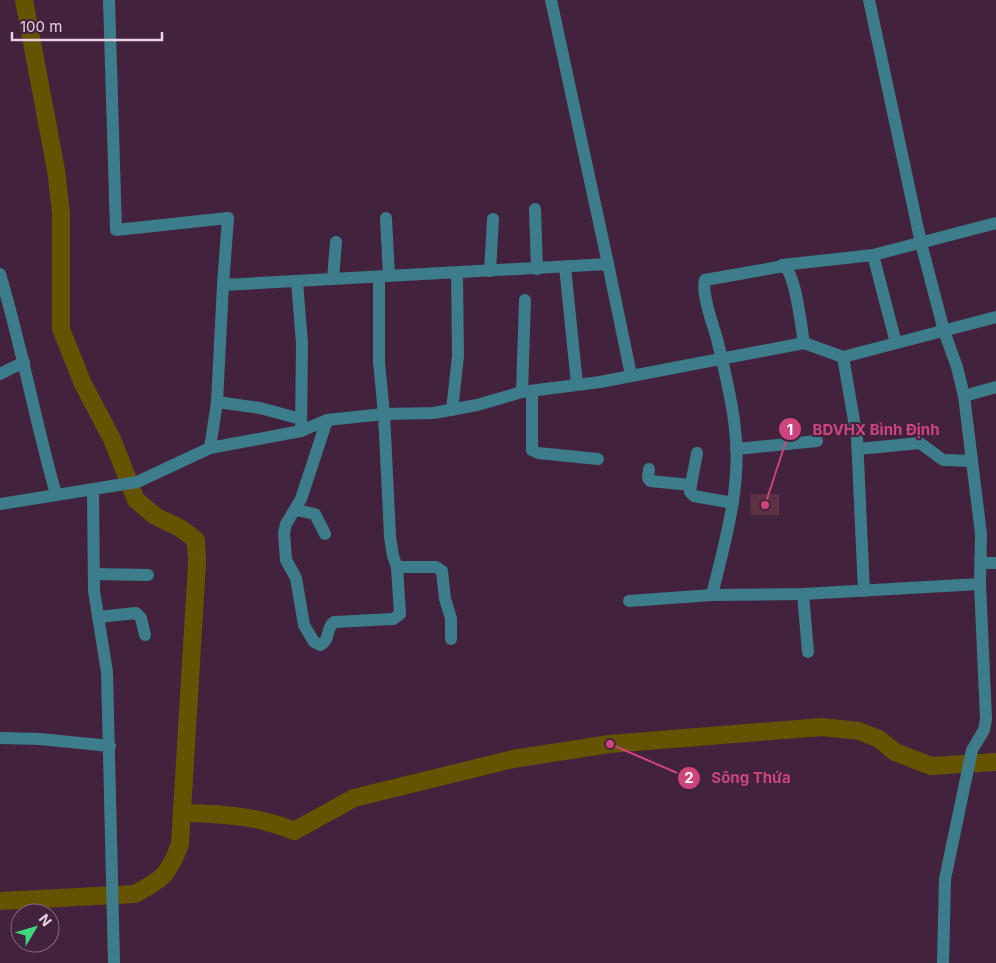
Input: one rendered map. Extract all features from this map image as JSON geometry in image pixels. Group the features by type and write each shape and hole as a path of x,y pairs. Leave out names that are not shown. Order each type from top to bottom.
{"street":[{"path":"109,0 116,230 228,218 217,402 210,448"},
{"path":"551,0 631,375"},
{"path":"869,0 921,243 944,331 957,367 964,396 982,563 980,584 986,719 984,730 972,750 945,879 943,963"},
{"path":"534,210 537,268"},
{"path":"327,420 296,510 285,527 286,560 296,578 305,629 317,645 324,644 329,626 334,622 393,619 399,616 397,567 390,536 384,414 379,362 386,218"},
{"path":"490,271 493,219"},
{"path":"712,595 733,504 737,467 735,429 722,358 705,292 705,280 759,272 782,265 873,255 996,223"},
{"path":"333,280 336,242"},
{"path":"873,255 896,343"},
{"path":"223,284 297,282 608,264"},
{"path":"782,265 788,269 792,280 804,343"},
{"path":"565,267 577,384"},
{"path":"452,410 458,356 457,273"},
{"path":"0,274 24,362 44,452 56,494"},
{"path":"297,282 302,336 301,425"},
{"path":"525,300 527,392 532,450 538,453 598,459"},
{"path":"0,504 136,482 210,448 327,420 384,414 426,414 452,410 527,392 600,382 804,343 843,356 996,317"},
{"path":"843,356 858,449 864,591"},
{"path":"0,374 24,362"},
{"path":"964,396 996,387"},
{"path":"217,402 260,408 301,425"},
{"path":"736,449 817,441"},
{"path":"858,449 920,442 943,460 972,461"},
{"path":"697,453 690,492 694,496 733,504"},
{"path":"649,469 648,478 650,481 691,485"},
{"path":"93,490 94,574 98,617 107,672 110,746 111,870 115,929 114,963"},
{"path":"296,510 315,514 325,534"},
{"path":"982,563 996,563"},
{"path":"397,567 436,567 442,570 445,599 451,618 451,639"},
{"path":"94,574 148,575"},
{"path":"629,601 712,595 803,594 980,584"},
{"path":"803,594 808,652"},
{"path":"98,617 136,613 141,618 145,635"},
{"path":"0,738 40,739 110,746"}],"building":[{"path":"750,494 779,494 779,515 751,515"}],"waterway":[{"path":"0,901 135,894 159,879 168,869 180,844 197,564 196,540 180,528 155,516 136,500 112,439 83,384 61,329 61,212 56,170 24,0"},
{"path":"182,813 239,816 267,822 294,831 354,798 513,759 610,744 822,727 859,731 879,739 895,752 931,766 996,762"}],"place":[{"name":"BDVHX Bình Định","path":"765,505"},
{"name":"Sông Thứa","path":"610,744"}]}
